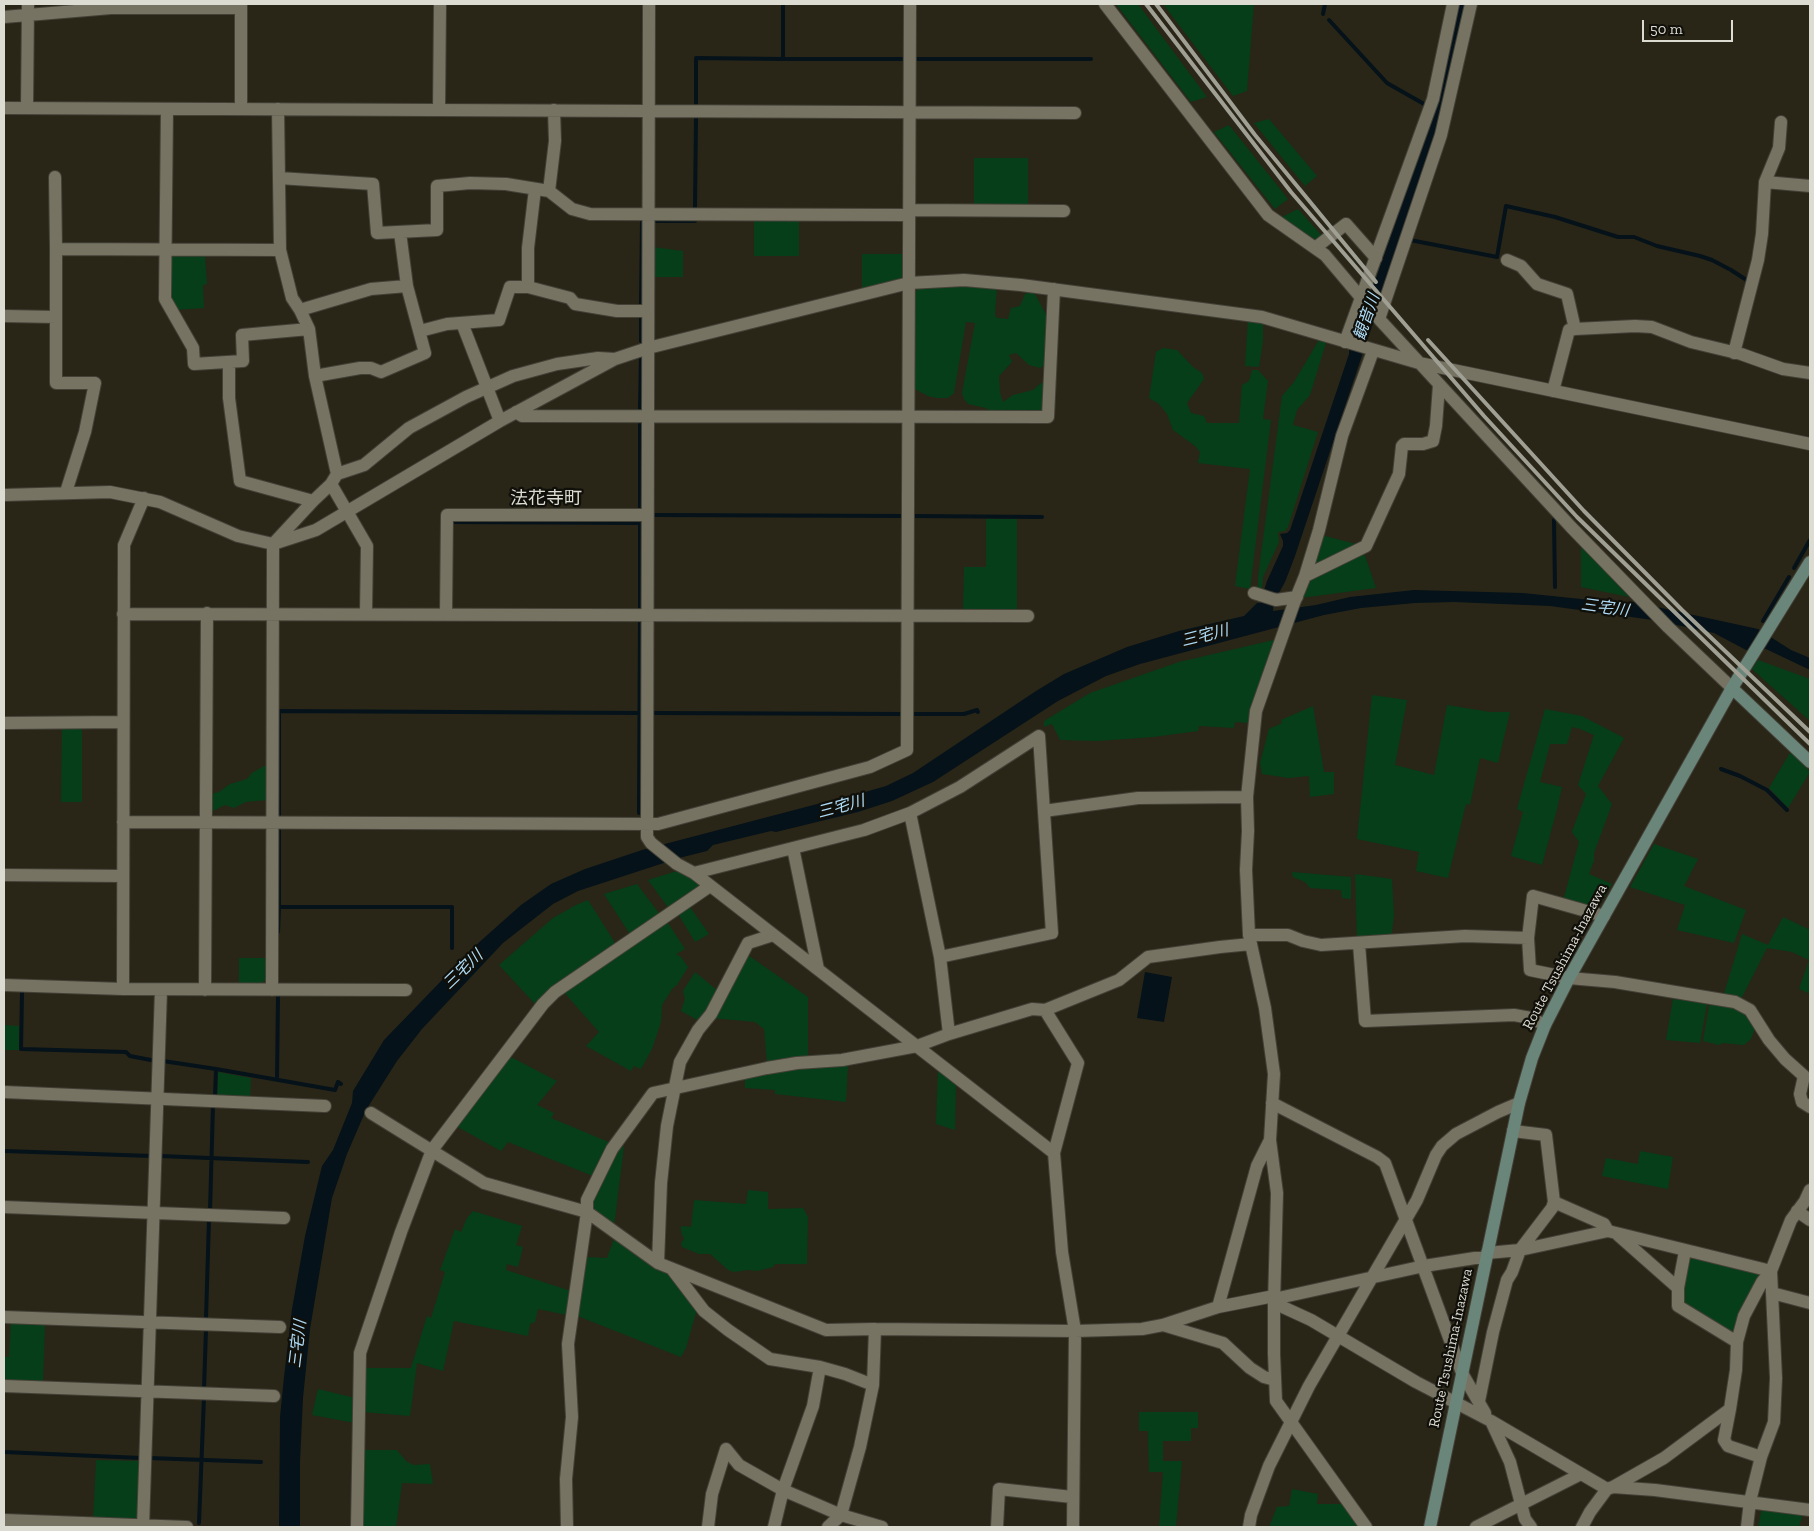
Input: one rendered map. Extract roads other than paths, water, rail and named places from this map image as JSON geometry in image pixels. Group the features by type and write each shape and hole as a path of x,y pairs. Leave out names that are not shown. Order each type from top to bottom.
{"main road":[{"name":"Route Tsushima-Inazawa","path":"1430,1527 1519,1103 1532,1058 1545,1025 1569,978 1732,688 1810,562"},
{"path":"1732,688 1810,762"}],"street":[{"path":"439,110 440,4"},
{"path":"649,4 647,837 651,843 677,864 694,873 1054,1153"},
{"path":"123,822 658,824 870,768 907,750 910,4"},
{"path":"1105,4 1268,215 1325,255 1378,318 1571,527 1668,627 1732,688"},
{"path":"1346,343 1433,99 1453,4"},
{"path":"1378,318 1441,135 1471,4"},
{"path":"4,17 28,9 241,6 241,109"},
{"path":"27,108 28,9"},
{"path":"4,108 1075,113"},
{"path":"167,109 165,298 193,348 194,364 243,362 242,335 309,330"},
{"path":"278,109 280,250 292,298 309,330 315,376 334,479 347,512 367,546 366,614"},
{"path":"549,190 555,141 554,110"},
{"path":"1734,354 1758,260 1762,234 1765,182 1779,148 1782,122"},
{"path":"55,177 56,383 94,383 85,432 66,492"},
{"path":"279,178 373,184 377,233 437,230 437,186 470,183 506,184 549,190 572,209 590,214 1064,211"},
{"path":"1765,182 1810,186"},
{"path":"528,286 528,248 535,189"},
{"path":"1315,248 1346,224 1376,258"},
{"path":"315,376 360,368 371,368 381,372 425,353 408,286 400,232"},
{"path":"56,249 280,250"},
{"path":"1508,260 1521,266 1538,284 1567,294 1575,329"},
{"path":"4,495 110,492 144,498 160,502 238,536 273,544 316,530 500,421 615,359 648,348 909,283 964,280 1054,289 1262,317 1419,363 1810,444"},
{"path":"300,310 371,290 408,286"},
{"path":"420,331 447,324 499,320 510,287 528,286 570,298 575,304 617,310 648,311"},
{"path":"516,412 522,416 1048,417 1054,289"},
{"path":"4,316 56,317"},
{"path":"462,323 500,421"},
{"path":"1553,391 1569,330 1575,329 1652,327 1690,342 1734,354 1741,354 1783,369 1810,373"},
{"path":"1366,1527 1276,1401 1274,1299 1277,1193 1270,1140 1274,1074 1269,1034 1250,940 1246,870 1248,797 1256,712 1305,576 1319,530 1342,436 1370,350"},
{"path":"272,990 273,544 334,479 364,465 409,428 486,387 513,376 557,364 598,358 615,359"},
{"path":"228,362 230,398 240,481 313,501"},
{"path":"1305,576 1366,546 1400,474 1402,446 1404,444 1423,444 1433,441 1440,385"},
{"path":"123,990 124,545 144,498"},
{"path":"446,614 447,515 647,514"},
{"path":"1257,594 1276,600 1295,600"},
{"path":"205,990 207,613"},
{"path":"123,614 1028,616"},
{"path":"4,723 123,722"},
{"path":"694,873 864,830 910,812 960,787 1039,736 1052,933 940,956"},
{"path":"1044,811 1138,798 1248,797"},
{"path":"910,812 940,956 949,1034"},
{"path":"793,848 818,969"},
{"path":"4,875 123,876"},
{"path":"357,1527 360,1353 401,1232 432,1150 543,1004 555,992 710,886"},
{"path":"1604,916 1532,896 1528,938 1530,970 1569,978 1614,982 1735,1002 1750,1010 1769,1040 1785,1059 1804,1076 1800,1094 1802,1102 1810,1107"},
{"path":"658,1264 661,1183 667,1126 680,1062 698,1030 711,1014 748,943 773,935"},
{"path":"567,1527 566,1479 572,1417 568,1344 587,1212 587,1200 612,1148 653,1093 767,1068 798,1063 842,1060 917,1046 949,1034 1032,1009 1045,1010 1119,980 1148,957 1288,935 1320,945 1465,936 1528,938"},
{"path":"1359,944 1365,1021 1514,1015 1531,1018 1545,1025"},
{"path":"4,985 123,990 406,990"},
{"path":"143,1526 161,990"},
{"path":"1045,1010 1078,1063 1054,1153 1062,1252 1074,1331 1073,1527"},
{"path":"4,1092 325,1106"},
{"path":"1272,1103 1377,1157 1385,1163 1462,1373 1510,1462 1520,1504 1525,1519 1531,1527"},
{"path":"1249,1527 1251,1515 1270,1466 1310,1386 1417,1200 1436,1155 1442,1146 1456,1134 1519,1103"},
{"path":"371,1113 484,1183 587,1212 658,1264 826,1330 1074,1331 1142,1329 1163,1325 1218,1307 1274,1299 1424,1266 1612,1232 1771,1271"},
{"path":"1478,1401 1507,1280 1520,1250 1552,1208 1554,1202 1546,1135 1513,1131"},
{"path":"1218,1307 1257,1166 1270,1140"},
{"path":"1761,1457 1728,1446 1724,1440 1736,1370 1736,1342 1744,1316 1762,1282 1771,1271 1791,1220 1805,1201 1810,1190"},
{"path":"1554,1202 1604,1224 1678,1288"},
{"path":"4,1207 284,1218"},
{"path":"1797,1211 1810,1220"},
{"path":"1685,1251 1678,1288 1678,1306 1736,1342"},
{"path":"671,1269 704,1310 728,1330 770,1359 845,1374 873,1385"},
{"path":"1747,1527 1750,1501 1761,1457 1774,1422 1776,1378 1771,1271"},
{"path":"1772,1293 1810,1303"},
{"path":"1274,1299 1416,1382 1487,1419 1581,1474 1610,1488 1655,1490 1810,1510"},
{"path":"4,1317 280,1328"},
{"path":"1163,1325 1223,1343 1250,1368 1264,1377 1275,1380"},
{"path":"828,1527 841,1516 860,1447 873,1385 875,1329"},
{"path":"774,1527 783,1490 813,1406 820,1368"},
{"path":"4,1386 274,1396"},
{"path":"1582,1527 1590,1512 1610,1488 1664,1458 1730,1408"},
{"path":"708,1527 712,1494 726,1449 739,1465 783,1490 841,1516 882,1527"},
{"path":"1476,1527 1581,1474"},
{"path":"997,1527 1000,1489 1072,1498"},
{"path":"4,1520 187,1527"}],"water":[{"path":"1459,4 1466,4 1443,113 1295,556 1285,582 1274,602 1273,611 1316,605 1350,597 1414,590 1523,593 1620,603 1634,602 1758,629 1791,650 1810,658 1810,670 1766,649 1746,650 1714,633 1653,620 1550,606 1454,602 1415,603 1361,608 1324,615 1140,664 1106,676 1058,701 933,782 892,801 858,812 713,845 707,851 679,858 578,891 553,904 503,943 422,1029 397,1061 366,1110 347,1154 332,1198 310,1329 303,1398 300,1462 300,1527 279,1527 280,1417 292,1309 305,1236 322,1166 333,1150 352,1103 353,1091 384,1040 475,946 521,905 551,884 585,869 642,850 886,786 913,773 1064,674 1127,647 1179,631 1244,616 1257,603 1260,603 1267,581 1283,546 1280,534 1287,533 1290,530 1349,354 1366,295 1371,293 1437,100"},
{"path":"1145,972 1172,977 1164,1022 1137,1018"}],"waterway":[{"path":"696,105 696,58 783,59 783,4"},
{"path":"1323,14 1325,4"},
{"path":"1329,20 1387,83 1424,104"},
{"path":"783,59 904,59"},
{"path":"914,59 1091,59"},
{"path":"695,208 696,118"},
{"path":"1410,240 1497,257 1506,206 1555,217 1618,237 1634,237 1657,246 1700,256 1712,260 1748,281"},
{"path":"641,305 643,221"},
{"path":"655,221 695,221"},
{"path":"641,316 641,341"},
{"path":"640,409 641,357"},
{"path":"640,423 640,509"},
{"path":"654,515 902,516"},
{"path":"912,516 1042,517"},
{"path":"1554,520 1555,587"},
{"path":"640,521 640,608"},
{"path":"455,522 640,523"},
{"path":"1794,568 1810,540"},
{"path":"1763,621 1789,577"},
{"path":"639,813 640,621"},
{"path":"912,714 964,714 977,710 978,712"},
{"path":"279,816 279,711 639,713"},
{"path":"654,713 901,714"},
{"path":"1721,769 1740,776 1767,790 1787,810"},
{"path":"279,829 279,907"},
{"path":"278,932 279,907 452,907 452,948"},
{"path":"22,992 21,1049 126,1052 130,1056 156,1061"},
{"path":"277,1080 278,995"},
{"path":"163,1061 216,1069"},
{"path":"215,1097 216,1069 335,1090 338,1082 341,1084"},
{"path":"210,1211 213,1105"},
{"path":"4,1151 152,1156"},
{"path":"160,1156 308,1162"},
{"path":"206,1318 209,1219"},
{"path":"204,1389 206,1329"},
{"path":"199,1523 204,1397"},
{"path":"4,1452 141,1458"},
{"path":"149,1458 261,1462"}],"railway":[{"path":"1146,4 1291,192 1484,416 1577,517 1810,744"},
{"path":"1156,4 1255,135 1376,282"},
{"path":"1428,340 1584,511 1682,610 1810,732"}],"district":[{"name":"法花寺町","path":"546,499"}],"water label":[{"name":"観音川","path":"1367,317"},
{"name":"三宅川","path":"1605,608"},
{"name":"三宅川","path":"1205,636"},
{"name":"三宅川","path":"841,807"},
{"name":"三宅川","path":"463,970"},
{"name":"三宅川","path":"298,1344"}]}
